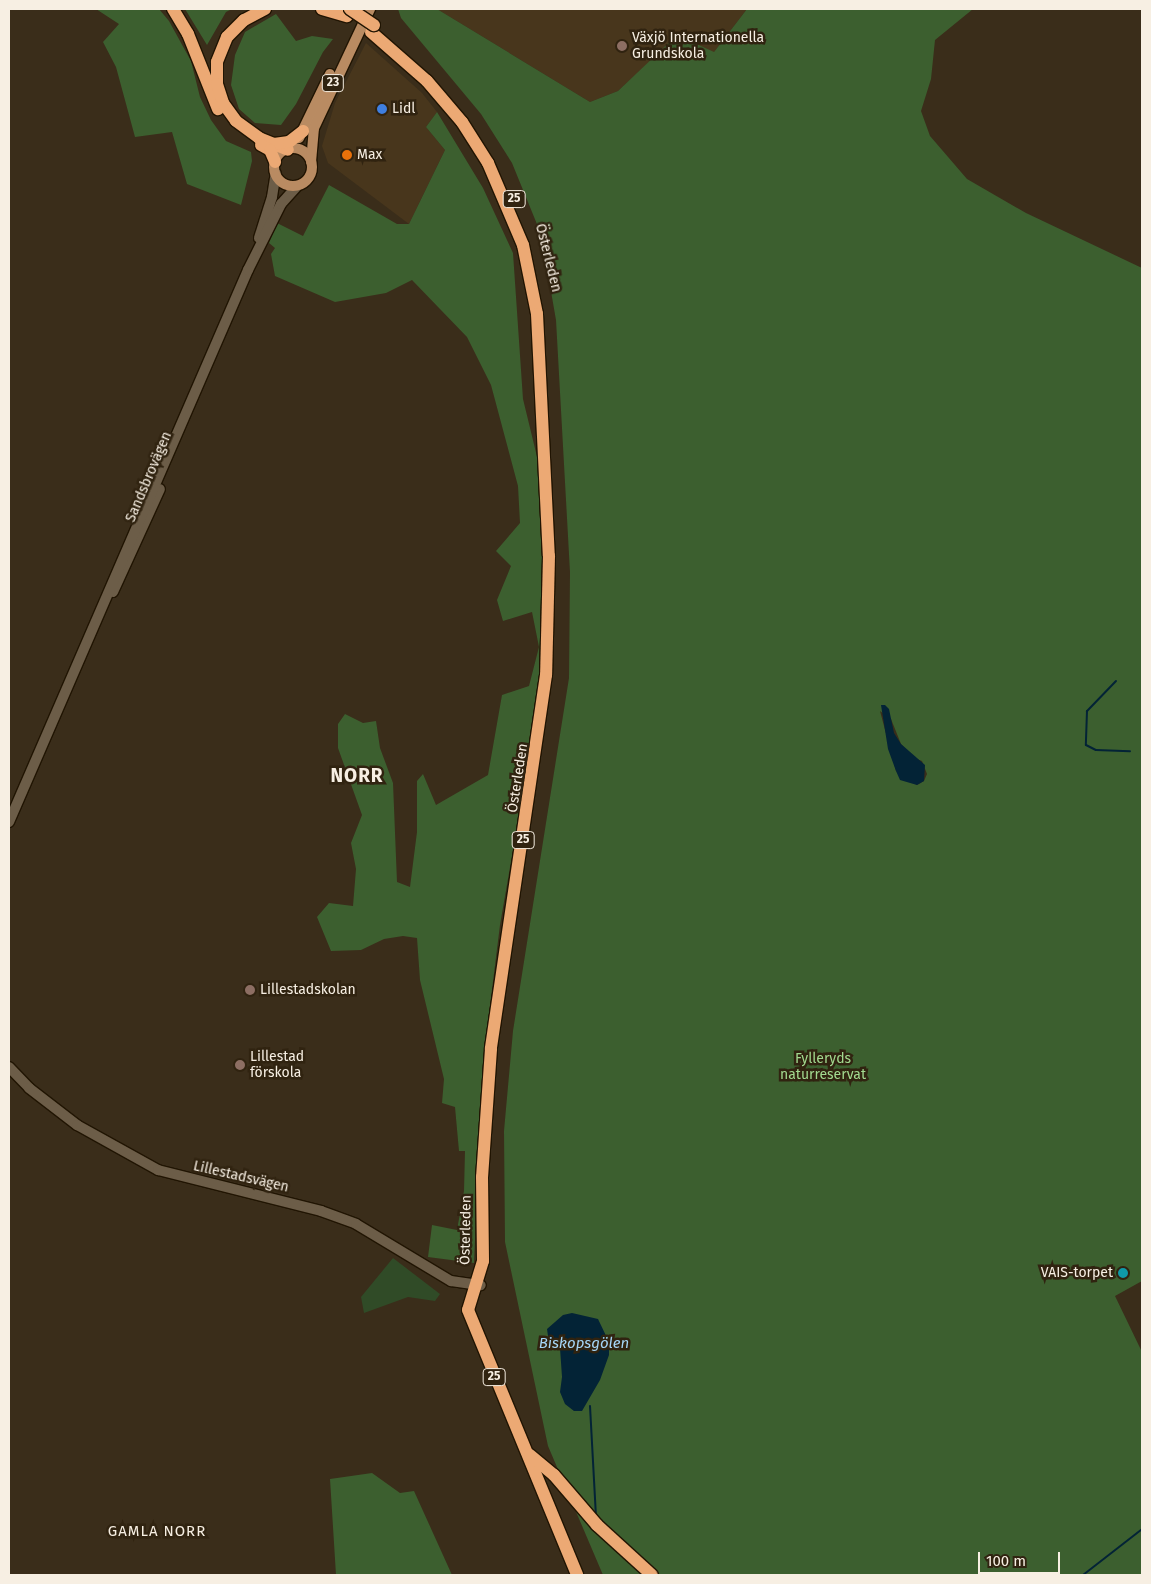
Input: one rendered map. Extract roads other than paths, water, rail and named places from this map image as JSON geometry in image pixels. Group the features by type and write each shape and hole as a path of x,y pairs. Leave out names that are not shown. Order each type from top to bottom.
{"highway":[{"path":"173,9 188,34 222,116 236,131 270,150 276,168"},
{"path":"265,9 244,20 227,37 217,73 220,94 228,111 244,128 270,144 289,149"},
{"name":"Österleden","path":"322,9 344,11 372,28 419,62 468,118 504,177 525,228 542,292 549,353 551,500 548,521 546,675 496,1010 484,1158 483,1261 478,1285 469,1298 470,1319 531,1461 577,1575"},
{"path":"270,144 289,142 303,131"},
{"path":"531,1461 554,1475 597,1525 652,1575"}],"main road":[{"path":"297,186 284,184 276,168 303,131 363,9"},
{"name":"23","path":"297,186 309,177 314,128 370,9"},
{"path":"289,149 303,152 311,162"},
{"name":"Sandsbrovägen","path":"248,270 272,197 276,168"},
{"name":"Sandsbrovägen","path":"9,822 97,618 114,590 149,515 248,270 281,204 297,186"},
{"name":"Lillestadsvägen","path":"9,1067 29,1088 77,1125 158,1170 321,1211 356,1224 442,1277 478,1285"}],"water":[{"path":"881,705 885,705 889,709 894,733 901,744 925,765 924,781 917,785 900,780 888,749"},
{"name":"Biskopsgölen","path":"572,1313 598,1319 609,1342 609,1355 600,1380 582,1411 574,1411 565,1404 560,1392 562,1377 560,1348 548,1336 547,1329 563,1315"}],"waterway":[{"path":"1116,681 1087,711 1086,745 1096,750 1130,751"},
{"path":"590,1406 596,1516"},
{"path":"1083,1575 1142,1529"}],"place":[{"name":"Växjö Internationella Grundskola","path":"622,46"},
{"name":"Lidl","path":"382,109"},
{"name":"Max","path":"347,155"},
{"name":"Lillestadskolan","path":"250,990"},
{"name":"Lillestad förskola","path":"240,1065"},
{"name":"VAIS-torpet","path":"1123,1273"}],"district":[{"name":"NORR","path":"357,776"},
{"name":"GAMLA NORR","path":"157,1532"}],"park label":[{"name":"Fylleryds naturreservat","path":"823,1068"}]}
